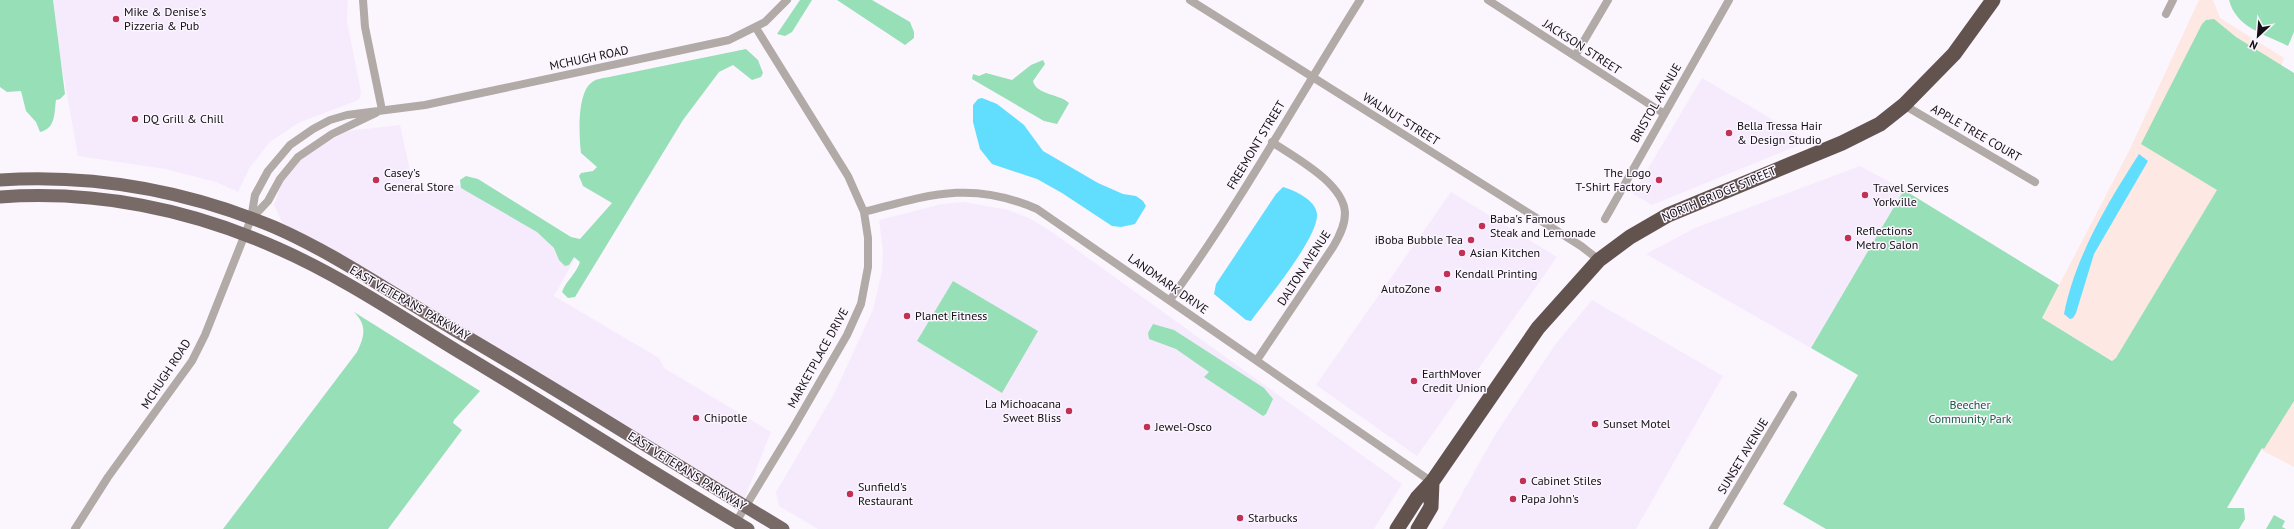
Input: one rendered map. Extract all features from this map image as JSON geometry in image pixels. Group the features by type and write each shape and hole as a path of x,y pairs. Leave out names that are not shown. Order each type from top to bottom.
{"highway":[{"name":"NORTH BRIDGE STREET","path":"1397,529 1417,498 1432,482 1538,328 1599,260 1630,237 1668,215 1842,143 1880,124 1904,106 1954,54 1993,0"},
{"path":"1418,529 1431,507 1432,482"}],"main road":[{"name":"EAST VETERANS PARKWAY","path":"0,180 88,181 142,188 179,196 251,219 283,232 335,259 509,361 783,529"},
{"name":"EAST VETERANS PARKWAY","path":"0,197 57,196 140,204 182,213 278,248 355,289 748,529"}],"street":[{"path":"363,0 364,27 382,110"},
{"name":"MCHUGH ROAD","path":"75,529 108,477 192,361 205,335 245,235 251,219 255,195 268,171 290,145 313,128 330,120 348,115 425,105 729,40 756,28 774,14 787,0"},
{"name":"WALNUT STREET","path":"1190,0 1581,246 1599,260"},
{"name":"FREEMONT STREET","path":"1170,300 1251,180 1272,142 1360,0"},
{"name":"JACKSON STREET","path":"1488,0 1663,113"},
{"path":"1575,56 1608,0"},
{"name":"BRISTOL AVENUE","path":"1605,218 1663,113 1729,0"},
{"path":"2166,14 2172,0"},
{"name":"MARKETPLACE DRIVE","path":"736,522 821,382 857,314 868,267 868,238 864,212 848,176 756,28"},
{"name":"APPLE TREE COURT","path":"1904,106 2035,182"},
{"name":"MCHUGH ROAD","path":"251,219 268,201 280,179 298,157 332,134 382,110"},
{"name":"DALTON AVENUE","path":"1257,360 1333,248 1342,232 1345,212 1338,195 1326,179 1272,142"},
{"name":"LANDMARK DRIVE","path":"864,212 930,195 955,192 981,192 1006,197 1037,208 1432,482"},
{"name":"SUNSET AVENUE","path":"1714,529 1793,395"}],"shaded area":[{"path":"50,0 348,0 347,21 361,92 360,98 356,101 298,123 270,142 250,167 238,192 216,182 165,169 78,156"},
{"path":"2199,0 2213,0 2220,18 2284,58 2281,66 2294,74 2294,467 2126,379 2113,361 2042,318 2129,151"},
{"path":"1702,78 1809,141 1652,205 1633,194"},
{"path":"400,125 415,194 466,184 579,251 554,296 659,358 664,368 771,432 743,502 284,227 274,205 282,183 299,160 320,145 348,131"},
{"path":"1860,166 1904,190 1811,348 1646,254 1695,228"},
{"path":"1451,192 1557,257 1417,456 1316,385"},
{"path":"964,202 1008,210 1029,218 1052,232 1402,484 1374,529 818,529 779,506 776,492 834,394 873,310 882,271 883,250 879,220 942,204"},
{"path":"1592,300 1723,376 1636,529 1442,529 1495,435 1555,345"}],"green space":[{"path":"0,0 53,0 65,94 60,99 56,100 52,124 40,132 36,122 26,111 21,91 7,92 0,87"},
{"path":"800,0 812,0 792,32 785,36 777,34"},
{"path":"837,0 872,0 910,22 914,32 914,38 905,45"},
{"path":"2229,0 2294,0 2294,32 2288,46 2261,34 2245,24 2233,10"},
{"name":"Beecher Community Park","path":"2214,19 2236,37 2294,73 2294,401 2264,449 2262,448 2227,508 2244,508 2245,519 2239,529 1826,529 1783,504 1858,375 1811,348 1904,190 2059,285 2042,318 2112,361 2116,358 2217,190 2141,144 2202,24 2206,20"},
{"path":"746,49 758,60 763,73 761,77 752,80 733,65 719,72 683,120 575,297 568,298 562,292 580,262 574,257 569,265 565,266 559,260 554,248 537,232 461,188 460,180 466,176 478,179 571,237 580,239 612,203 583,186 579,176 581,173 593,171 597,167 581,153 580,146 581,106 586,88 591,83 602,78"},
{"path":"1043,60 1045,64 1033,81 1035,86 1043,92 1065,100 1069,103 1057,124 1044,121 972,79 973,74 979,76 986,73 1012,80 1031,65"},
{"path":"953,281 1038,331 1002,393 917,341"},
{"path":"354,312 480,391 454,420 453,423 462,430 388,529 223,529 357,352 362,341 363,326"},
{"path":"1153,324 1174,330 1264,388 1273,399 1266,414 1263,416 1204,377 1209,372 1176,349 1149,339 1148,333"},
{"path":"2274,515 2285,521 2282,527 2286,529 2266,529"}],"water":[{"path":"982,98 997,104 1024,125 1043,151 1098,183 1123,194 1136,196 1143,201 1146,206 1135,224 1121,227 1112,226 1062,193 1037,179 992,164 980,149 973,122 973,105 978,99"},
{"path":"2139,154 2148,161 2094,254 2076,313 2073,318 2070,319 2064,314 2069,293 2084,251 2116,191"},
{"path":"1283,187 1304,196 1313,204 1317,214 1315,224 1310,237 1301,252 1279,284 1251,321 1246,320 1214,294 1216,284 1276,194"}],"place":[{"name":"Mike & Denise's Pizzeria & Pub","path":"116,19"},
{"name":"DQ Grill & Chill","path":"135,119"},
{"name":"Bella Tressa Hair & Design Studio","path":"1729,133"},
{"name":"Casey's General Store","path":"376,180"},
{"name":"The Logo T-Shirt Factory","path":"1659,180"},
{"name":"Travel Services Yorkville","path":"1865,195"},
{"name":"Baba's Famous Steak and Lemonade","path":"1482,226"},
{"name":"Reflections Metro Salon","path":"1848,238"},
{"name":"iBoba Bubble Tea","path":"1471,240"},
{"name":"Asian Kitchen","path":"1462,253"},
{"name":"Kendall Printing","path":"1447,274"},
{"name":"AutoZone","path":"1438,289"},
{"name":"Planet Fitness","path":"907,316"},
{"name":"EarthMover Credit Union","path":"1414,381"},
{"name":"La Michoacana Sweet Bliss","path":"1069,411"},
{"name":"Chipotle","path":"696,418"},
{"name":"Sunset Motel","path":"1595,424"},
{"name":"Jewel-Osco","path":"1147,427"},
{"name":"Cabinet Stiles","path":"1523,481"},
{"name":"Sunfield's Restaurant","path":"850,494"},
{"name":"Papa John's","path":"1513,499"},
{"name":"Starbucks","path":"1240,518"}]}
